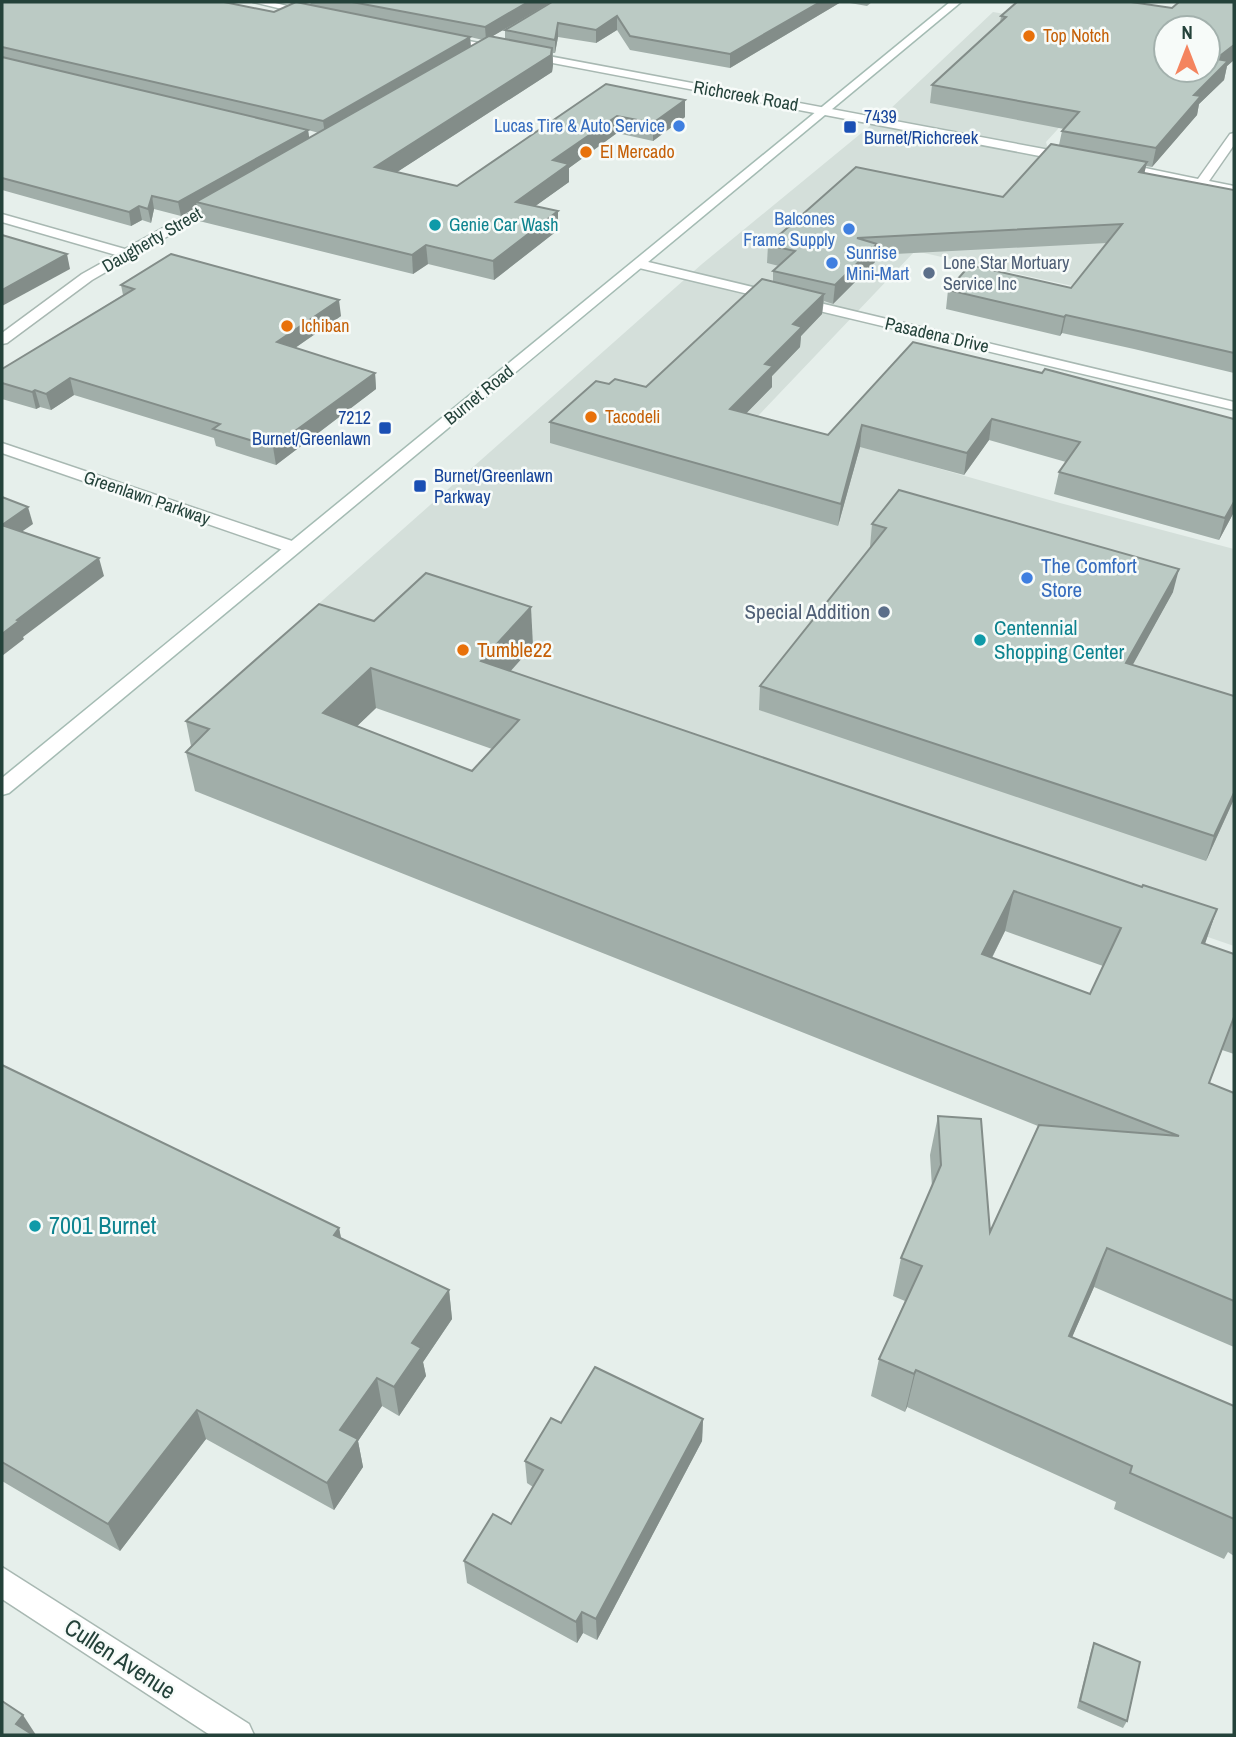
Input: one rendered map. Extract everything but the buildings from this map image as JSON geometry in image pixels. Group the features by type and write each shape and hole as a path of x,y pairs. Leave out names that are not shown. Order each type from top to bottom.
{"street":[{"name":"Burnet Road","path":"2,788 956,2"},
{"path":"267,3 323,15"},
{"path":"470,57 508,34"},
{"name":"Richcreek Road","path":"431,37 1082,160"},
{"path":"1201,184 1234,138"},
{"path":"1108,165 1234,190"},
{"name":"Daugherty Street","path":"2,340 87,277 233,194"},
{"path":"2,218 127,254"},
{"name":"Pasadena Drive","path":"640,264 1234,406"},
{"name":"Greenlawn Parkway","path":"2,448 292,547"},
{"name":"Cullen Avenue","path":"2,1582 238,1735"}],"shaded area":[{"path":"993,12 1142,37 1046,142 1052,164 1147,183 1077,287 915,251 757,417 1234,549 1234,946 297,623 702,264 887,112"}],"place":[{"name":"Top Notch","path":"1029,36"},
{"name":"Lucas Tire & Auto Service","path":"679,126"},
{"name":"7439 Burnet/Richcreek","path":"850,127"},
{"name":"El Mercado","path":"586,152"},
{"name":"Genie Car Wash","path":"435,225"},
{"name":"Balcones Frame Supply","path":"849,229"},
{"name":"Sunrise Mini-Mart","path":"832,263"},
{"name":"Lone Star Mortuary Service Inc","path":"929,273"},
{"name":"Ichiban","path":"287,326"},
{"name":"Tacodeli","path":"591,417"},
{"name":"7212 Burnet/Greenlawn","path":"385,428"},
{"name":"Burnet/Greenlawn Parkway","path":"420,486"},
{"name":"The Comfort Store","path":"1027,578"},
{"name":"Special Addition","path":"884,612"},
{"name":"Centennial Shopping Center","path":"980,640"},
{"name":"Tumble22","path":"463,650"},
{"name":"7001 Burnet","path":"35,1226"}]}
